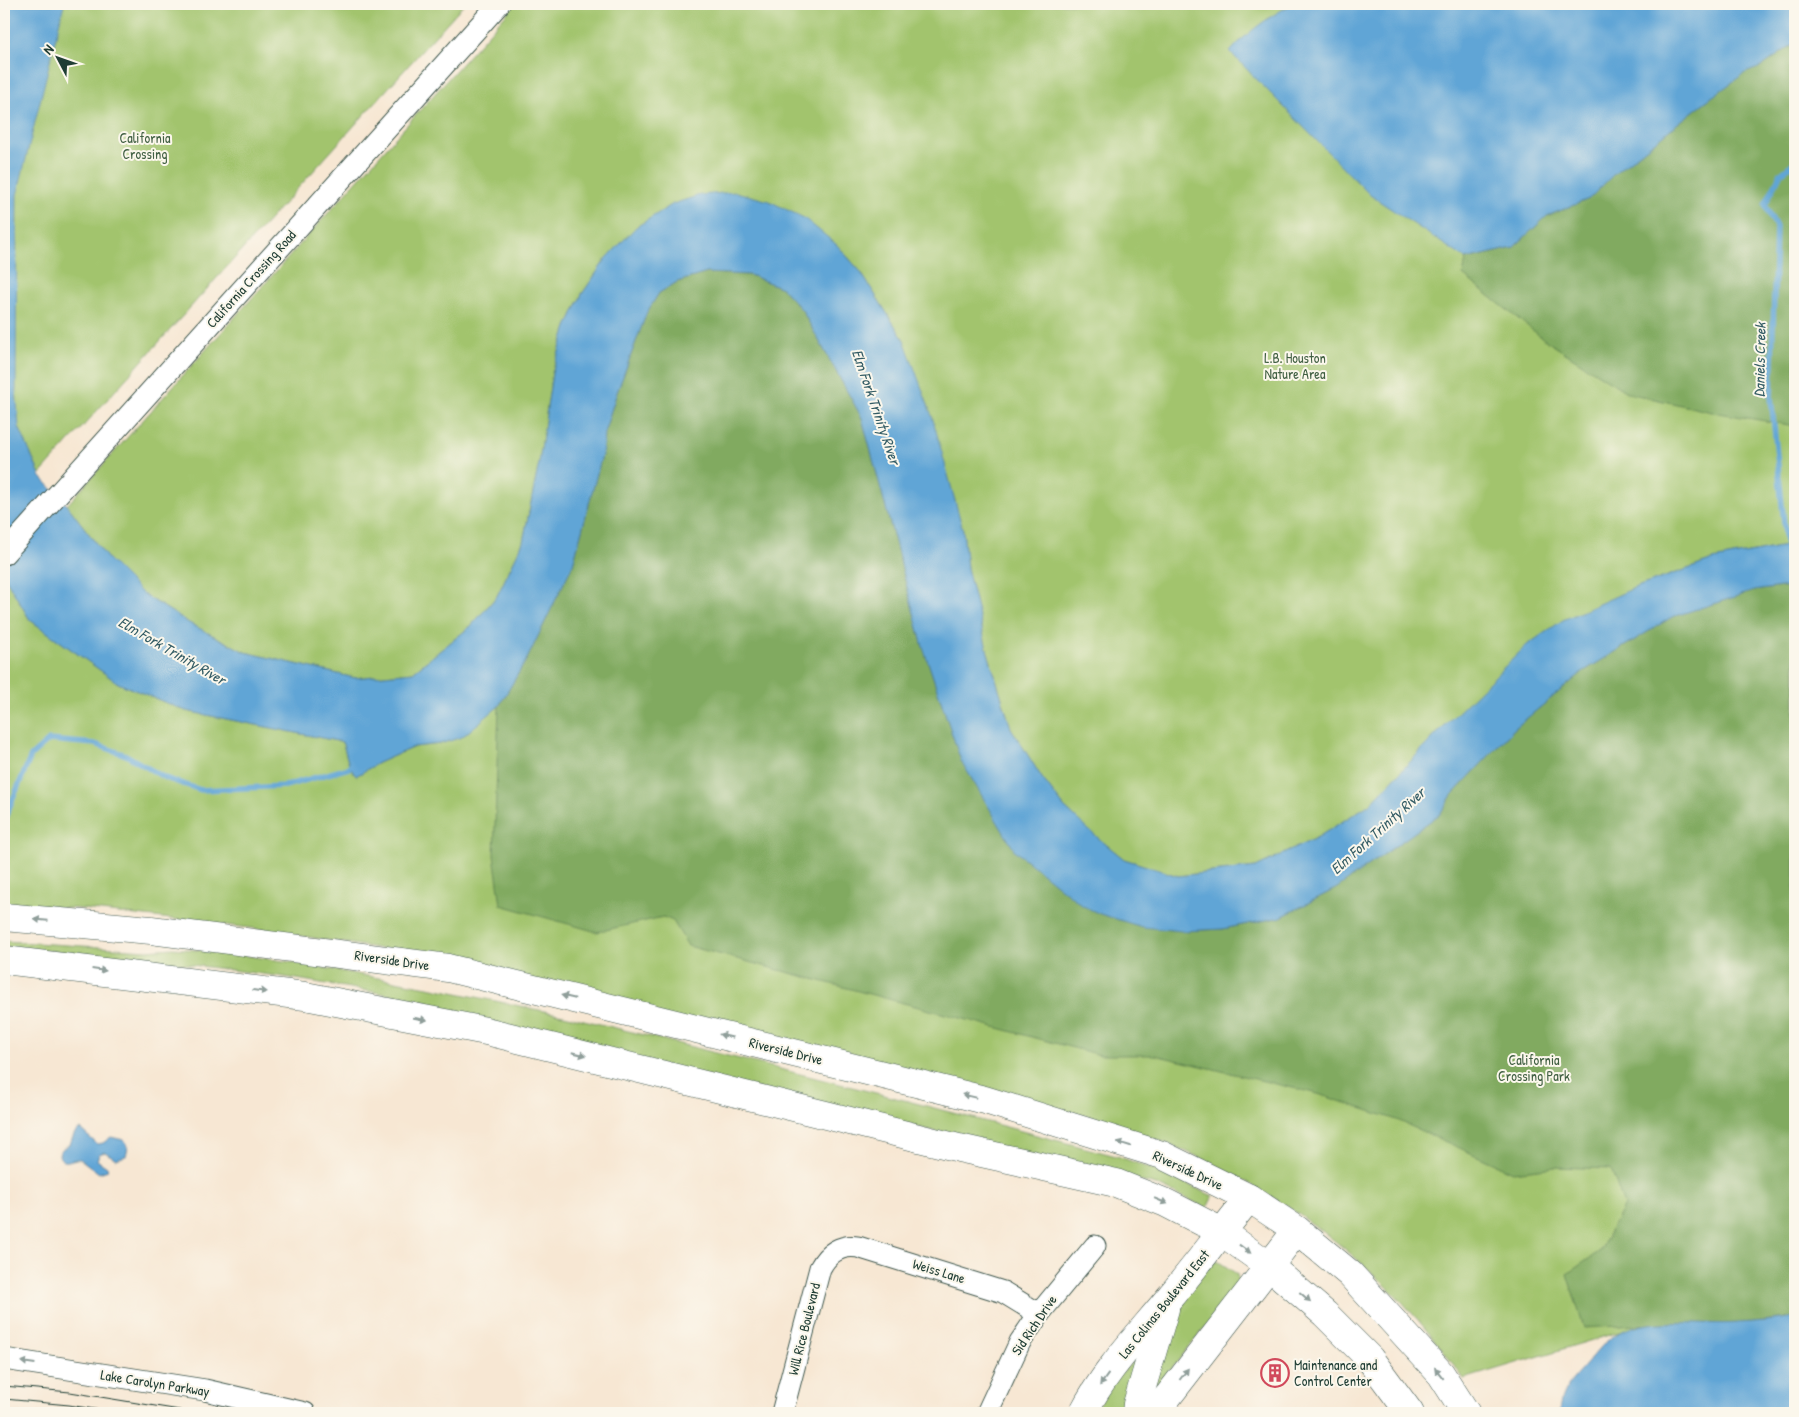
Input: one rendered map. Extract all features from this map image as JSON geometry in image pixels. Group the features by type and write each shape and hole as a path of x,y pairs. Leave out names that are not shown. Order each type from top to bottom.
{"main road":[{"name":"Riverside Drive","path":"4,917 151,930 448,968 985,1100 1162,1155 1249,1198 1297,1230 1368,1291 1441,1374 1466,1413"},
{"path":"4,960 304,996 486,1031 959,1148 1116,1183 1166,1203 1222,1232 1268,1265 1325,1314 1370,1359 1410,1413"},
{"name":"Las Colinas Boulevard East","path":"1083,1413 1102,1383 1249,1198"},
{"path":"1155,1413 1297,1230"},
{"path":"1136,1413 1168,1300"}],"street":[{"name":"California Crossing Road","path":"4,554 499,4"},
{"name":"Weiss Lane","path":"835,1251 851,1246 858,1247 960,1277 1003,1292 1039,1314"},
{"name":"Sid Rich Drive","path":"987,1413 1008,1365 1039,1314 1095,1246"},
{"name":"Will Rice Boulevard","path":"782,1413 820,1268 835,1251"},
{"name":"Lake Carolyn Parkway","path":"4,1359 205,1390 306,1413"}],"green space":[{"name":"California Crossing","path":"4,4 464,4 4,514"},
{"name":"L.B. Houston Nature Area","path":"515,4 1795,4 1795,544 1713,560 1634,588 1449,721 1370,804 1318,837 1256,867 1178,876 1124,859 1090,832 1064,807 1042,778 1011,728 988,653 967,568 963,530 904,340 860,271 837,245 606,259 582,294 567,327 552,373 539,463 523,542 497,596 471,626 413,672 355,678 245,652 189,623 143,594 108,559 67,505"},
{"path":"1795,43 1795,426 1712,412 1628,393 1545,340 1463,275 1466,259 1513,248 1547,216 1589,199 1617,171 1705,102 1745,72 1761,67"},
{"name":"California Crossing Park","path":"707,273 750,275 782,288 802,310 862,418 923,647 961,761 1182,931 1223,929 1281,917 1337,888 1440,814 1452,795 1514,729 1584,671 1672,617 1754,591 1795,585 1795,1317 1738,1324 1673,1323 1584,1328 1567,1274 1600,1251 1624,1205 1611,1169 1555,1167 1513,1172 1397,1120 1318,1094 1155,1055 1100,1055 688,946 673,921 663,917 597,932 501,905 494,855 499,706 528,657 573,564 602,455 604,433 647,312 659,293 677,282"},
{"name":"California Crossing Park","path":"7,581 30,620 118,683 186,711 342,742 349,764 356,776 378,763 414,747 440,744 499,706 961,761 1182,931 1795,585 1795,1317 1642,1325 1464,1379 1435,1340 1403,1303 1359,1261 1311,1223 1234,1174 1194,1155 1097,1118 377,948 251,928 83,909 4,904 4,583"},
{"path":"4,941 147,950 173,948 219,952 291,962 433,988 568,1016 904,1100 1120,1157 1163,1173 1213,1196 1207,1208 1156,1185 426,1008 427,1001 285,977 146,959 4,947"},
{"path":"1214,1261 1219,1262 1237,1274 1239,1286 1151,1394 1146,1390 1184,1296"},
{"path":"1147,1347 1121,1413 1094,1413 1116,1378"}],"water":[{"name":"Elm Fork Trinity River","path":"4,4 64,4 17,195 16,390 19,427 41,477 67,505 108,559 143,594 189,623 245,652 355,678 413,672 471,626 497,596 523,542 539,463 552,373 567,327 582,294 606,259 636,227 673,204 700,195 736,192 769,201 804,218 837,245 860,271 904,340 932,416 963,530 967,568 988,653 1011,728 1042,778 1064,807 1124,859 1178,876 1256,867 1318,837 1370,804 1449,721 1527,645 1563,620 1634,588 1713,560 1795,544 1795,585 1754,591 1672,617 1584,671 1514,729 1452,795 1440,814 1337,888 1281,917 1223,929 1182,931 1142,927 1100,914 1083,906 1015,851 961,761 923,647 862,418 802,310 782,288 750,275 707,273 677,282 659,293 647,312 604,433 602,455 573,564 528,657 499,706 462,737 440,744 414,747 378,763 356,776 349,764 342,742 186,711 118,683 30,620 7,581 4,574"},
{"path":"1292,4 1795,4 1795,43 1761,67 1745,73 1705,102 1617,171 1589,199 1547,216 1513,248 1466,259 1370,195 1230,52 1259,25"},
{"path":"80,1129 97,1144 103,1143 111,1137 124,1140 128,1147 126,1156 116,1159 105,1152 99,1154 97,1160 107,1167 108,1170 99,1173 80,1159 63,1161 59,1155 60,1152 70,1143 75,1133"},
{"path":"1795,1317 1795,1413 1559,1413 1561,1400 1566,1388 1574,1378 1606,1342 1627,1329 1658,1323 1724,1324"}],"waterway":[{"name":"Daniels Creek","path":"1787,553 1771,397 1776,227 1765,205 1781,173 1795,162"},
{"path":"4,820 31,756 49,740 95,744 126,755 165,778 201,790 285,786 349,768 353,763"}],"tram line":[{"path":"4,1386 70,1392 198,1413"},
{"path":"4,1399 69,1405 120,1413"}],"place":[{"name":"Maintenance and Control Center","path":"1275,1373"}]}
